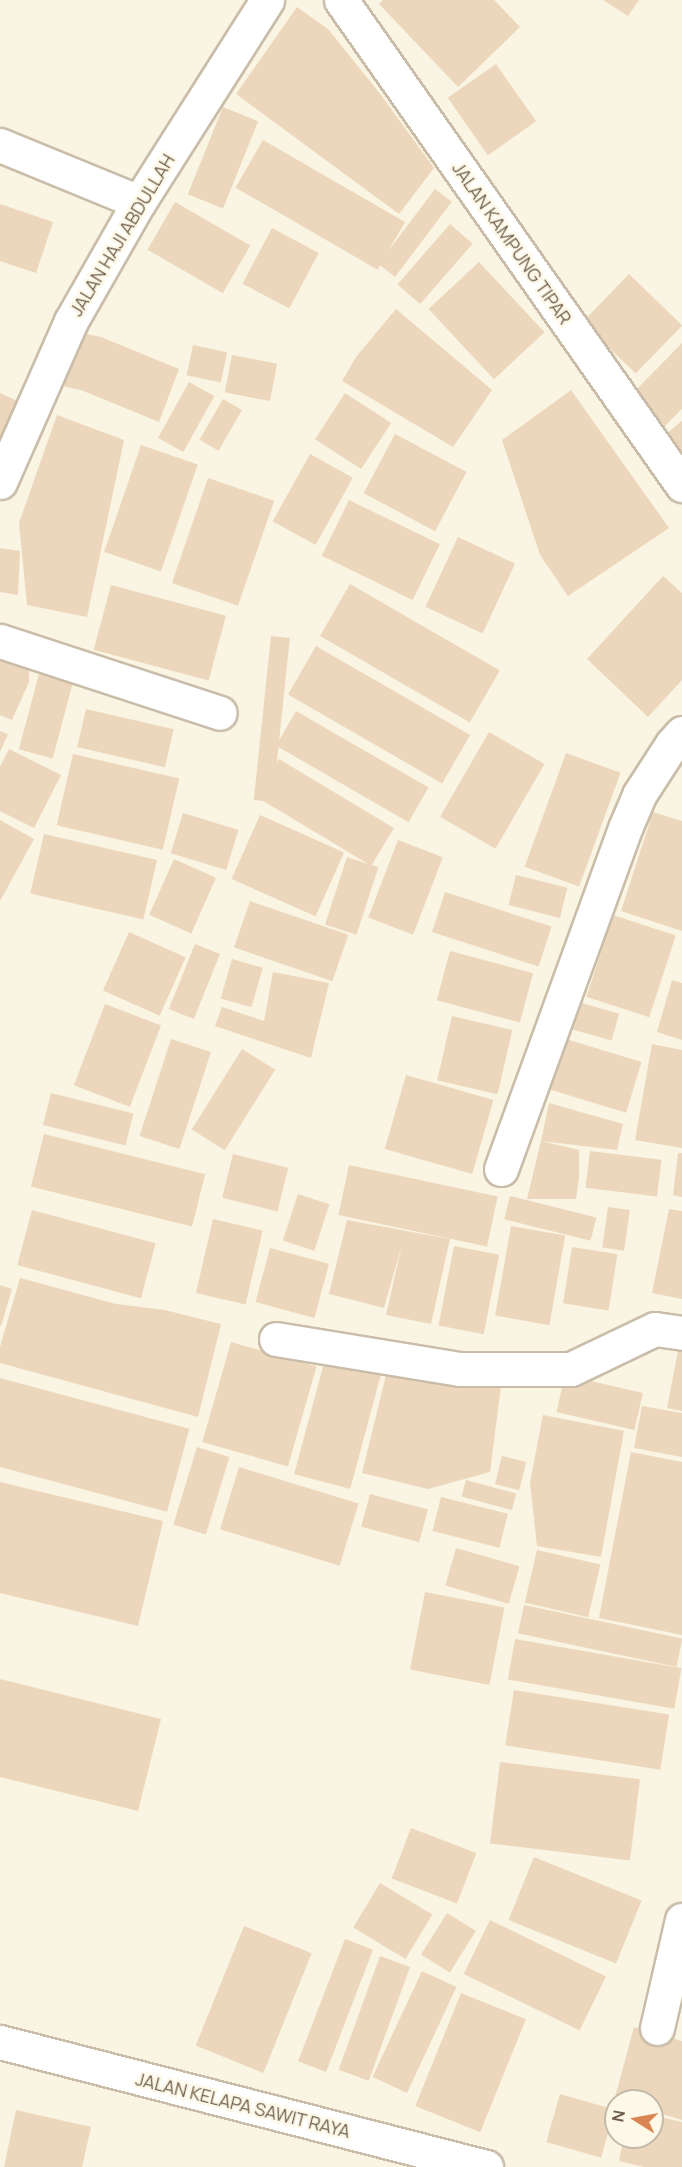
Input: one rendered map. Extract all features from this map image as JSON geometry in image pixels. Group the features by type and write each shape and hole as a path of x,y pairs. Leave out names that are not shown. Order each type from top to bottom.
{"street":[{"name":"JALAN HAJI ABDULLAH","path":"0,482 71,321 139,202 267,0"},
{"name":"JALAN KAMPUNG TIPAR","path":"341,0 682,485"},
{"path":"0,145 139,202"},
{"path":"0,641 219,713"},
{"path":"501,1168 626,826 639,795 672,744 682,733"},
{"path":"276,1339 460,1369 571,1369 655,1329 682,1333"},
{"path":"657,2028 682,1920"},
{"name":"JALAN KELAPA SAWIT RAYA","path":"0,2042 486,2167"}],"building":[{"path":"383,0 494,0 520,27 458,87 379,4"},
{"path":"603,0 639,0 628,16"},
{"path":"297,7 328,29 381,95 434,168 399,214 236,94"},
{"path":"496,64 536,121 488,155 448,98"},
{"path":"223,107 258,121 223,208 188,194"},
{"path":"263,140 405,222 378,270 236,188"},
{"path":"435,189 452,202 395,277 378,264"},
{"path":"175,202 250,246 223,293 148,250"},
{"path":"0,204 53,222 36,273 0,261"},
{"path":"450,224 473,244 420,304 398,284"},
{"path":"272,228 319,253 289,309 242,284"},
{"path":"479,262 544,332 494,379 429,309"},
{"path":"629,274 682,325 636,374 582,322"},
{"path":"396,309 492,390 453,447 342,381 356,357"},
{"path":"82,333 101,337 179,369 159,422 81,390 62,386"},
{"path":"682,343 682,409 665,426 632,394"},
{"path":"193,345 227,352 221,383 187,375"},
{"path":"232,355 277,364 270,401 225,392"},
{"path":"189,382 214,396 183,452 158,438"},
{"path":"571,390 669,528 568,596 540,555 502,440"},
{"path":"0,393 28,406 0,468"},
{"path":"345,393 391,423 361,469 315,439"},
{"path":"223,399 242,410 219,451 200,440"},
{"path":"57,415 124,440 87,617 27,605 19,523"},
{"path":"682,421 682,475 655,443"},
{"path":"395,434 467,472 435,531 364,493"},
{"path":"141,445 198,465 161,571 104,552"},
{"path":"310,454 353,478 316,545 273,521"},
{"path":"208,478 274,501 238,606 172,583"},
{"path":"349,500 440,544 413,600 322,556"},
{"path":"458,537 515,564 483,633 425,607"},
{"path":"0,548 20,551 18,595 0,592"},
{"path":"663,576 682,593 682,680 648,717 587,659"},
{"path":"350,584 500,670 470,722 320,636"},
{"path":"111,585 226,616 209,681 94,650"},
{"path":"271,636 290,638 273,802 254,800"},
{"path":"316,646 470,735 442,783 288,694"},
{"path":"0,657 29,670 29,682 12,720 0,715"},
{"path":"39,674 73,683 53,758 19,749"},
{"path":"86,709 174,729 165,767 77,747"},
{"path":"296,711 429,788 409,822 276,746"},
{"path":"0,731 8,734 0,752"},
{"path":"489,732 544,764 495,849 440,817"},
{"path":"9,749 61,775 34,828 0,811 0,767"},
{"path":"566,753 621,773 579,887 525,867"},
{"path":"73,754 179,779 163,850 57,825"},
{"path":"279,759 394,828 371,866 256,797"},
{"path":"653,812 682,821 682,931 621,911"},
{"path":"183,813 238,830 226,870 171,853"},
{"path":"260,815 344,852 316,916 232,879"},
{"path":"0,820 34,839 0,901"},
{"path":"44,834 157,860 143,920 30,893"},
{"path":"398,840 443,857 413,935 368,917"},
{"path":"347,857 378,867 356,935 325,925"},
{"path":"174,859 216,878 191,933 149,915"},
{"path":"516,875 567,888 560,918 509,905"},
{"path":"445,892 552,927 539,967 432,932"},
{"path":"250,901 348,935 332,981 234,947"},
{"path":"613,915 676,935 649,1017 586,997"},
{"path":"129,932 186,957 160,1016 103,990"},
{"path":"195,944 220,954 194,1019 169,1009"},
{"path":"450,951 533,973 520,1023 437,1000"},
{"path":"232,959 263,968 251,1007 221,998"},
{"path":"273,972 329,983 311,1058 215,1026 222,1007 264,1021"},
{"path":"672,980 682,983 682,1040 657,1032"},
{"path":"575,1001 619,1014 612,1041 567,1028"},
{"path":"105,1004 161,1026 130,1107 74,1085"},
{"path":"452,1016 512,1030 498,1094 437,1080"},
{"path":"171,1039 211,1052 179,1149 139,1136"},
{"path":"566,1039 642,1062 626,1113 551,1090"},
{"path":"652,1044 682,1050 682,1148 635,1140"},
{"path":"242,1049 275,1070 225,1150 192,1130"},
{"path":"406,1075 493,1100 472,1174 385,1149"},
{"path":"51,1093 133,1114 125,1146 43,1125"},
{"path":"549,1103 623,1124 617,1150 541,1141"},
{"path":"44,1134 205,1174 192,1227 31,1186"},
{"path":"541,1141 579,1150 576,1199 527,1199"},
{"path":"590,1151 661,1160 657,1196 585,1188"},
{"path":"678,1153 682,1153 682,1197 673,1195"},
{"path":"233,1154 288,1168 277,1211 222,1198"},
{"path":"349,1165 498,1197 487,1246 338,1215"},
{"path":"298,1194 329,1204 314,1251 283,1241"},
{"path":"510,1196 596,1218 591,1241 504,1219"},
{"path":"608,1207 630,1210 624,1251 602,1248"},
{"path":"669,1209 682,1211 682,1299 652,1293"},
{"path":"32,1210 156,1243 141,1298 17,1265"},
{"path":"213,1219 263,1230 246,1305 196,1293"},
{"path":"347,1220 450,1239 431,1324 386,1315 402,1244 384,1308 329,1294"},
{"path":"511,1226 565,1236 549,1325 495,1316"},
{"path":"454,1246 499,1255 484,1334 439,1326"},
{"path":"572,1247 617,1254 609,1310 563,1303"},
{"path":"270,1248 329,1264 314,1318 256,1302"},
{"path":"20,1278 116,1304 165,1310 221,1324 198,1417 0,1363 0,1347"},
{"path":"0,1285 12,1289 1,1326 0,1326"},
{"path":"682,1335 682,1411 667,1408"},
{"path":"231,1342 317,1367 288,1467 202,1442"},
{"path":"325,1359 381,1374 350,1489 294,1474"},
{"path":"388,1367 430,1377 501,1386 490,1472 428,1489 362,1473"},
{"path":"565,1375 643,1393 634,1430 556,1412"},
{"path":"0,1378 189,1429 167,1512 0,1467"},
{"path":"642,1406 682,1413 682,1457 634,1448"},
{"path":"543,1415 624,1431 601,1557 537,1546 530,1483"},
{"path":"197,1447 230,1457 206,1534 173,1524"},
{"path":"631,1452 682,1462 682,1635 599,1618"},
{"path":"502,1456 526,1462 519,1490 495,1484"},
{"path":"239,1467 359,1504 340,1566 220,1529"},
{"path":"466,1480 516,1493 512,1510 462,1496"},
{"path":"0,1482 163,1521 138,1626 0,1593"},
{"path":"370,1494 428,1510 419,1542 361,1527"},
{"path":"441,1497 508,1514 499,1548 433,1531"},
{"path":"456,1548 519,1566 509,1604 445,1585"},
{"path":"537,1550 600,1565 588,1617 525,1603"},
{"path":"425,1592 505,1607 489,1685 410,1670"},
{"path":"524,1605 682,1639 676,1667 518,1633"},
{"path":"515,1639 681,1668 674,1709 508,1679"},
{"path":"0,1679 161,1719 138,1811 0,1777"},
{"path":"514,1690 669,1715 660,1770 505,1745"},
{"path":"500,1762 640,1779 630,1861 490,1843"},
{"path":"411,1828 476,1853 457,1903 392,1878"},
{"path":"534,1857 642,1900 616,1964 509,1920"},
{"path":"380,1883 432,1914 406,1959 353,1928"},
{"path":"447,1913 476,1931 450,1973 421,1955"},
{"path":"490,1920 606,1977 580,2030 464,1974"},
{"path":"244,1926 312,1953 263,2073 196,2046"},
{"path":"345,1939 373,1950 326,2072 298,2061"},
{"path":"380,1956 410,1967 369,2081 339,2070"},
{"path":"422,1971 456,1987 407,2093 373,2077"},
{"path":"461,1993 526,2019 480,2132 415,2106"},
{"path":"634,2027 682,2041 682,2120 664,2115 664,2089 617,2089"},
{"path":"560,2094 604,2107 604,2147 601,2158 546,2142"},
{"path":"16,2110 91,2127 82,2167 4,2167"},
{"path":"664,2118 682,2122 682,2167 644,2167 619,2161 622,2149 664,2149"}]}
